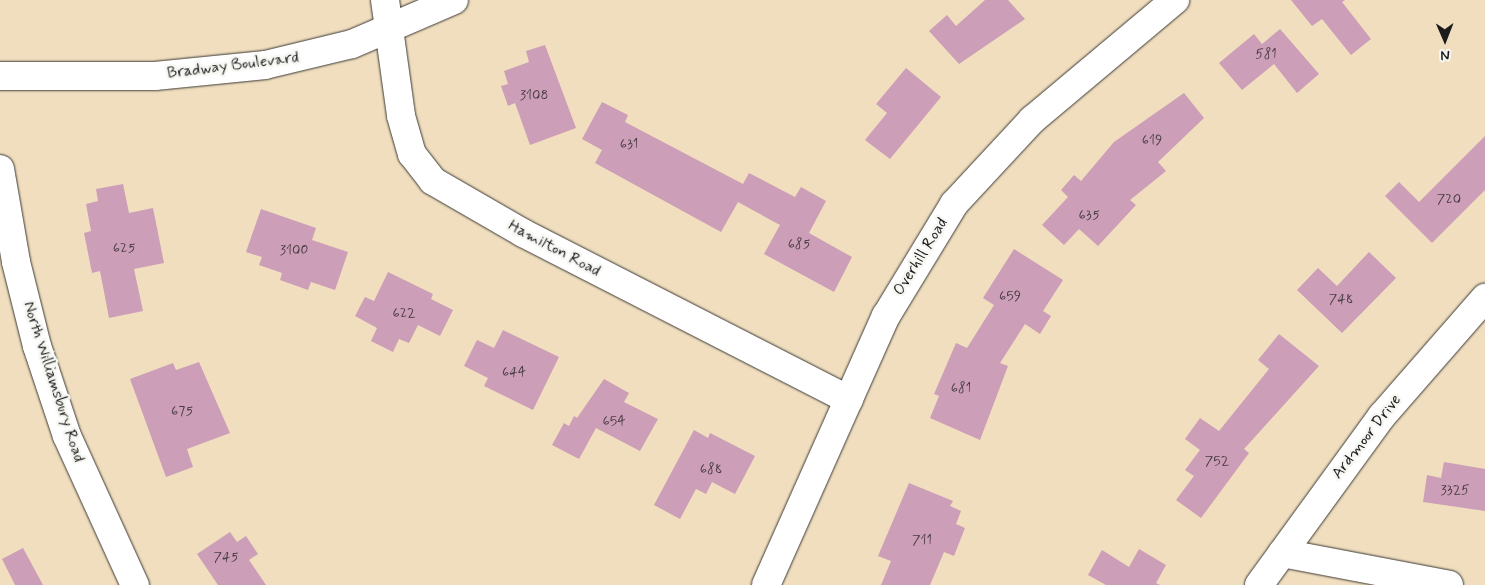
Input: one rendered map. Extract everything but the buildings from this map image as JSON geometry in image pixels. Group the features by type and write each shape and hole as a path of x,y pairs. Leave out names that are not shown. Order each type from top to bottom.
{"street":[{"name":"Hamilton Road","path":"385,0 391,29 403,124 412,154 433,181 506,224 849,400"},
{"name":"Bradway Boulevard","path":"0,76 204,73 303,57 391,29 454,0"},
{"name":"Overhill Road","path":"766,585 904,282 954,204 1032,120 1175,0"},
{"name":"North Williamsbury Road","path":"0,170 16,262 37,346 67,436 135,585"},
{"name":"Ardmoor Drive","path":"1259,585 1382,416 1485,298"},
{"path":"1282,553 1449,585"}]}
